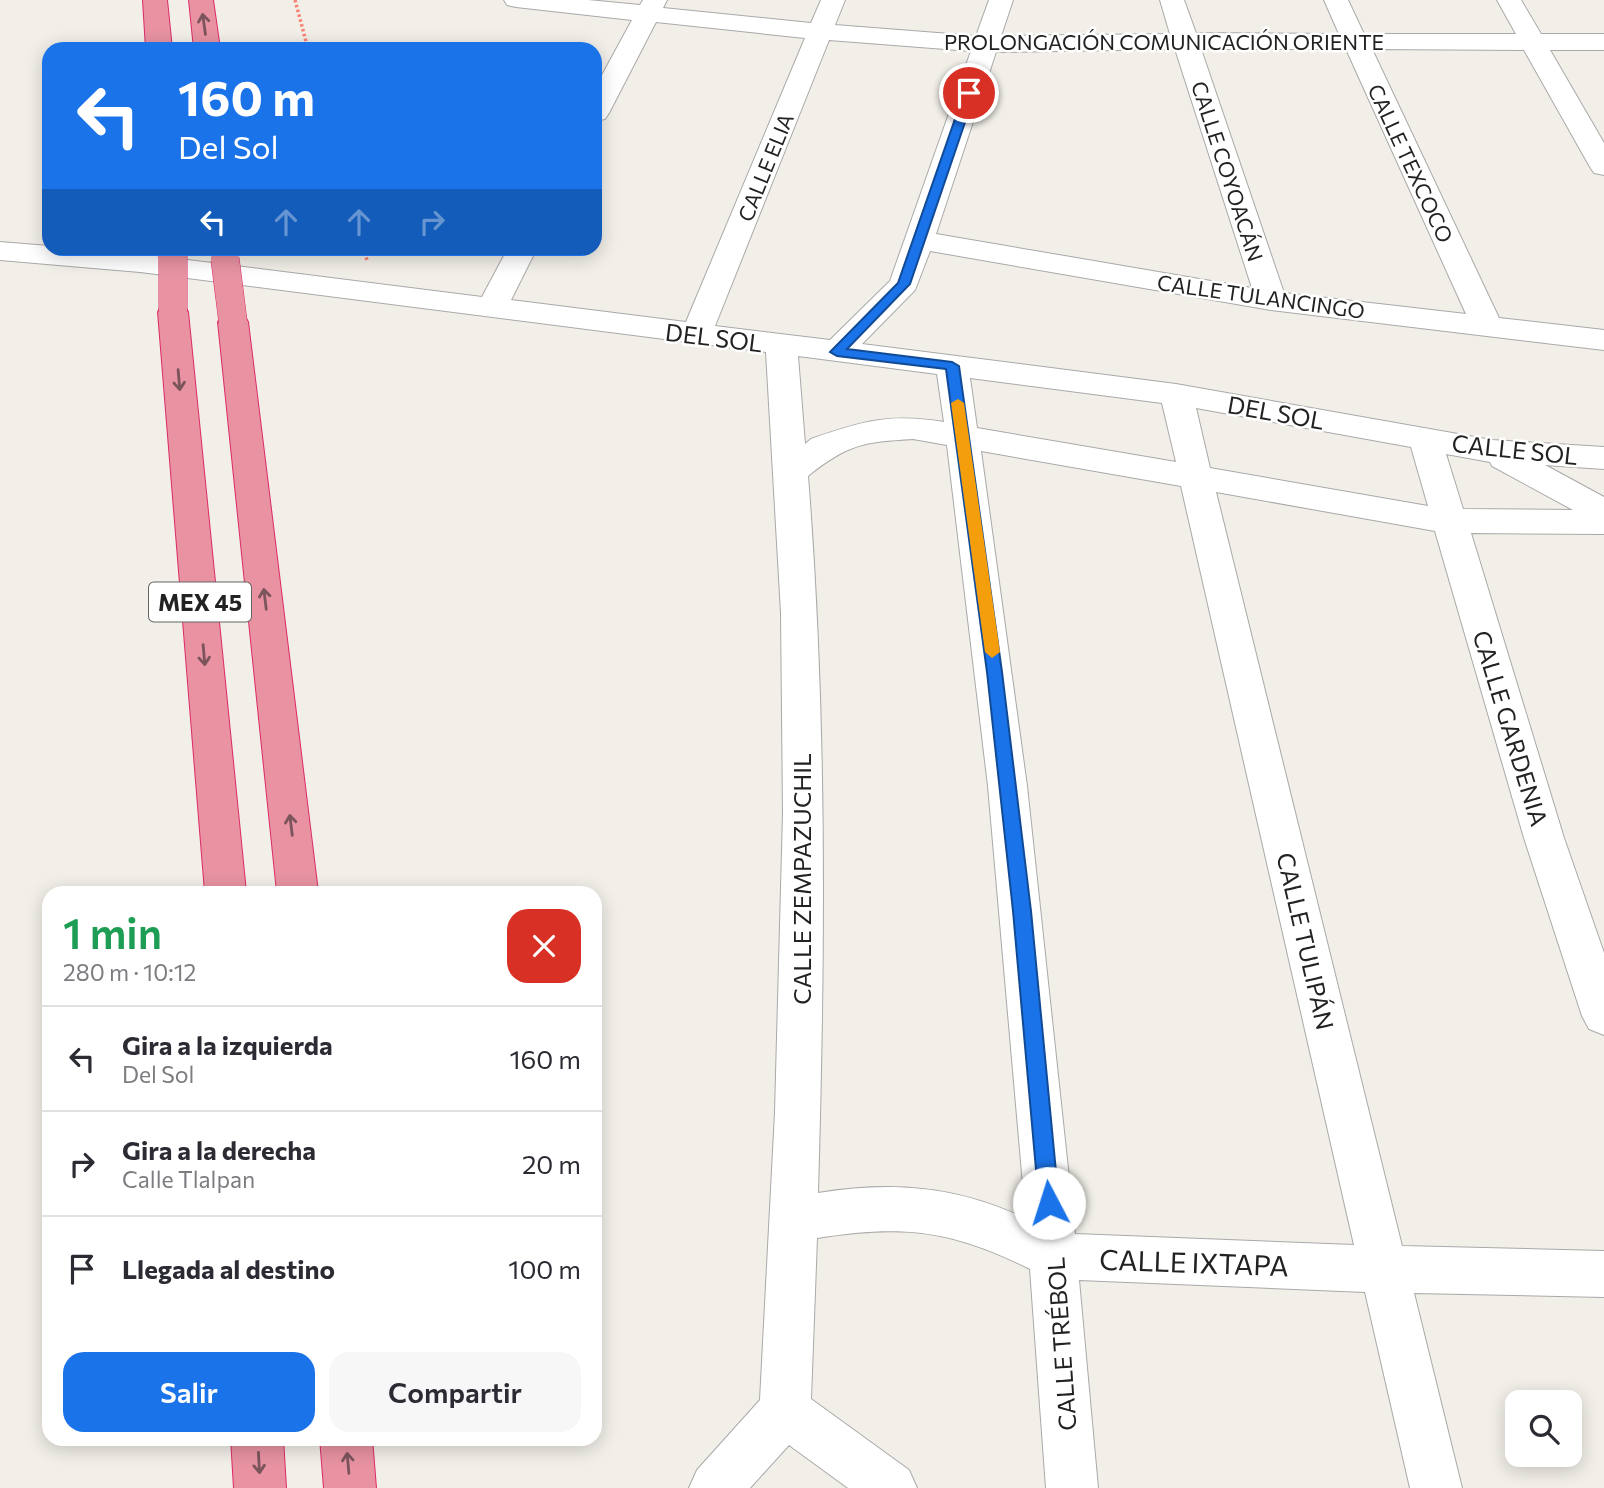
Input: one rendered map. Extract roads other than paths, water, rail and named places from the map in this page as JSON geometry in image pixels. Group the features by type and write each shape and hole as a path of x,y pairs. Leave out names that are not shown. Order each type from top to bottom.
{"highway":[{"path":"155,0 158,42"},
{"path":"201,0 206,42"},
{"name":"MEX 45","path":"173,256 173,312 225,886"},
{"name":"MEX 45","path":"225,256 297,886"},
{"path":"257,1446 260,1488"},
{"path":"347,1446 350,1488"}],"street":[{"name":"PROLONGACIÓN COMUNICACIÓN ORIENTE","path":"516,0 651,7 820,32 986,44 1186,41 1604,42"},
{"name":"CALLE ELIA","path":"696,335 833,0"},
{"path":"837,352 904,284 1001,0"},
{"name":"CALLE COYOACÁN","path":"1172,0 1271,301"},
{"name":"CALLE TEXCOCO","path":"1336,0 1487,326"},
{"path":"1509,0 1604,167"},
{"path":"602,98 651,7"},
{"name":"CALLE TULANCINGO","path":"919,240 1271,301 1604,340"},
{"name":"DEL SOL","path":"0,251 42,255"},
{"name":"DEL SOL","path":"58,256 140,263 1176,394 1425,438"},
{"path":"491,309 519,256"},
{"name":"CALLE ZEMPAZUCHIL","path":"780,346 799,615 802,782 801,981 785,1411"},
{"name":"CALLE TRÉBOL","path":"952,366 992,645 1022,911 1072,1488"},
{"name":"CALLE TULIPÁN","path":"1176,394 1436,1488"},
{"path":"791,472 823,447 866,431 913,428 1448,521 1604,522"},
{"name":"CALLE SOL","path":"1425,438 1492,451 1604,458"},
{"name":"CALLE GARDENIA","path":"1425,438 1544,838 1604,1016"},
{"path":"1492,451 1604,512"},
{"name":"CALLE IXTAPA","path":"794,1219 863,1208 930,1210 996,1228 1054,1256 1384,1269 1604,1274"},
{"path":"715,1488 785,1411 891,1488"}]}
